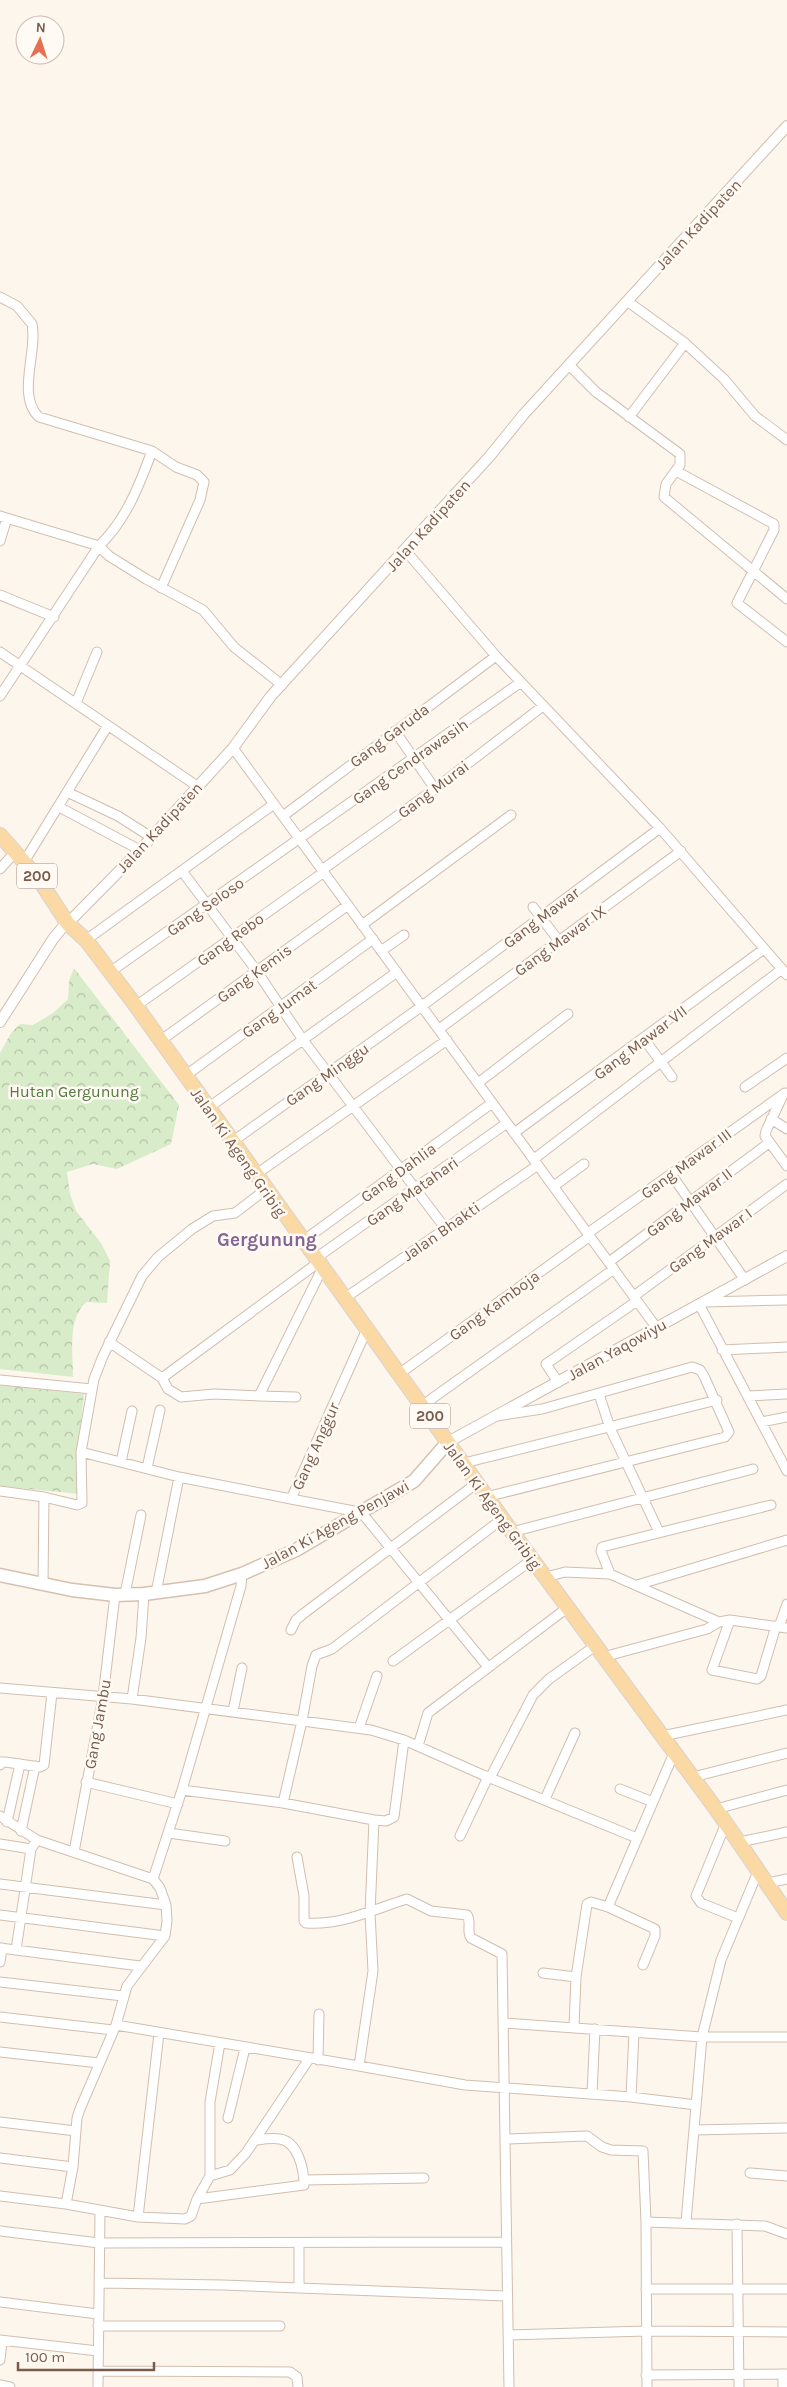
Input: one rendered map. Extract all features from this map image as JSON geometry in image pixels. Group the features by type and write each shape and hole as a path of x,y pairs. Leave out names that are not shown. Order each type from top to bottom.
{"main road":[{"name":"Jalan Ki Ageng Gribig","path":"0,835 38,878 66,924 86,940 136,1006 265,1190 423,1405 486,1497 740,1842 787,1913"},
{"name":"Jalan Ki Ageng Penjawi","path":"0,1575 92,1593 120,1595 205,1586 242,1574 296,1550 414,1480 448,1442"}],"street":[{"name":"Jalan Kadipaten","path":"0,1022 53,939 66,924 140,850 233,748 282,685 569,365 787,126"},
{"path":"0,297 17,306 32,324 29,397 35,413 54,423 152,451 176,467 200,476 204,484 200,500 160,588"},
{"path":"627,302 685,343 724,379 755,416 787,440"},
{"path":"630,417 685,343"},
{"path":"569,365 596,392 680,454 682,461 666,484 664,496 786,597"},
{"path":"0,696 100,546 115,530 142,479 152,451"},
{"path":"676,471 774,524 774,530 737,600 738,606 787,642"},
{"path":"0,541 4,517 100,546 109,556 160,588 203,610 234,647 282,685"},
{"path":"405,550 496,656 597,759 681,851 785,972"},
{"path":"0,595 54,617"},
{"path":"0,652 76,703 107,727 197,786"},
{"path":"76,703 97,652"},
{"name":"Gang Garuda","path":"282,816 496,656"},
{"name":"Gang Cendrawasih","path":"299,839 521,682"},
{"name":"Gang Murai","path":"323,871 435,789 543,706"},
{"path":"0,869 20,857 59,807 107,727"},
{"path":"395,731 435,789"},
{"path":"233,748 656,1327"},
{"path":"67,792 118,816 151,838"},
{"path":"86,940 274,804"},
{"path":"59,807 140,850"},
{"path":"362,924 511,815"},
{"name":"Gang Mawar","path":"422,1006 660,828"},
{"name":"Gang Seloso","path":"110,972 299,839"},
{"name":"Gang Mawar IX","path":"439,1030 681,851"},
{"path":"182,871 256,970 303,1040 330,1073 445,1228"},
{"name":"Gang Rebo","path":"136,1006 323,871"},
{"name":"Gang Kemis","path":"160,1041 348,905"},
{"path":"533,907 559,941"},
{"path":"381,951 404,936"},
{"name":"Gang Jumat","path":"185,1076 373,939"},
{"name":"Gang Mawar VII","path":"514,1133 764,949"},
{"path":"208,1108 397,972"},
{"name":"Jalan Bhakti","path":"345,1298 536,1162 661,1063 785,972"},
{"name":"Gang Minggu","path":"232,1142 422,1006"},
{"path":"478,1082 568,1014"},
{"path":"644,1039 672,1077"},
{"path":"255,1175 447,1040"},
{"path":"745,1087 787,1058"},
{"path":"786,1091 766,1131 770,1143 787,1166"},
{"name":"Gang Mawar III","path":"589,1235 786,1091"},
{"name":"Gang Dahlia","path":"303,1241 492,1102"},
{"path":"771,1119 787,1129"},
{"name":"Gang Matahari","path":"162,1378 507,1122"},
{"name":"Gang Mawar II","path":"423,1405 611,1265 691,1201 770,1143"},
{"path":"554,1186 584,1164"},
{"path":"671,1174 745,1280"},
{"name":"Gang Mawar I","path":"558,1382 546,1364 787,1184"},
{"path":"0,1491 44,1497 77,1505 82,1503 81,1452 92,1390 109,1342 142,1276 158,1258 203,1221 218,1214 235,1212 265,1190"},
{"name":"Gang Kamboja","path":"399,1374 589,1235"},
{"name":"Jalan Yaqowiyu","path":"448,1442 787,1256"},
{"path":"259,1396 319,1262"},
{"path":"787,1300 702,1303 722,1350 787,1470"},
{"name":"Gang Anggur","path":"360,1512 291,1500 368,1329"},
{"path":"109,1342 162,1378 168,1389 181,1397 214,1394 296,1397"},
{"path":"722,1350 787,1347"},
{"path":"486,1497 728,1436 729,1430 700,1370 692,1367 542,1409 495,1416"},
{"path":"0,1380 92,1390"},
{"path":"599,1394 610,1428 624,1461 659,1532"},
{"path":"748,1396 787,1394"},
{"path":"464,1464 716,1400"},
{"path":"147,1468 160,1410"},
{"path":"121,1462 132,1411"},
{"path":"761,1422 787,1417"},
{"path":"81,1452 179,1476 291,1500"},
{"path":"512,1532 752,1469"},
{"path":"132,1699 150,1593 179,1476"},
{"path":"291,1630 296,1620 303,1614 392,1549 477,1483"},
{"path":"43,1583 44,1497"},
{"path":"610,1574 601,1551 602,1547 771,1505"},
{"path":"360,1512 488,1667"},
{"name":"Gang Jambu","path":"74,1852 120,1595 141,1515"},
{"path":"283,1803 302,1721 312,1666 316,1655 332,1649 502,1519"},
{"path":"637,1585 787,1540"},
{"path":"393,1661 533,1560"},
{"path":"546,1577 565,1572 610,1574 720,1622"},
{"path":"153,1879 178,1804 241,1586 242,1574"},
{"path":"730,1620 712,1670 757,1679 761,1676 781,1627 787,1604"},
{"path":"418,1746 428,1713 567,1608"},
{"path":"460,1836 533,1695 543,1684 599,1651 707,1628 720,1622 730,1620 781,1627"},
{"path":"233,1711 242,1668"},
{"path":"359,1728 376,1676"},
{"path":"0,1688 132,1699 359,1728 404,1740 489,1778 545,1799 637,1838"},
{"path":"0,1765 1,1762 35,1766 44,1765 46,1761 52,1693"},
{"path":"662,1736 787,1710"},
{"path":"545,1799 575,1733"},
{"path":"182,1790 283,1803 386,1821 394,1817 404,1740"},
{"path":"608,1907 674,1753"},
{"path":"693,1777 787,1754"},
{"path":"20,1764 4,1819 37,1840 153,1879 160,1888 166,1905 165,1936 140,1966 123,1996 114,2027 77,2118 66,2204"},
{"path":"21,1831 35,1766"},
{"path":"86,1782 178,1804"},
{"path":"620,1789 653,1802"},
{"path":"716,1809 787,1790"},
{"path":"359,2066 373,1971 370,1913 374,1820"},
{"path":"726,1823 696,1896 701,1903 738,1918"},
{"path":"169,1832 225,1841"},
{"path":"740,1842 787,1832"},
{"path":"16,1950 31,1849 37,1840"},
{"path":"0,1844 31,1849"},
{"path":"297,1857 304,1896 305,1922 329,1923 370,1913 407,1899 431,1911 467,1915 470,1919 468,1934 471,1938 502,1954 506,2296 509,2387"},
{"path":"686,2222 702,2037 721,1960 758,1869"},
{"path":"768,1883 787,1879"},
{"path":"0,1884 166,1905"},
{"path":"574,2027 576,1977 587,1904 591,1902 608,1907 655,1930 656,1936 644,1965"},
{"path":"0,1915 165,1936"},
{"path":"0,1962 1,1948 140,1966"},
{"path":"543,1973 576,1977"},
{"path":"0,1982 123,1996"},
{"path":"210,2176 233,2168 257,2140 313,2059 319,2014"},
{"path":"0,2016 159,2033 466,2085 631,2097 696,2105"},
{"path":"503,2023 702,2037 787,2037"},
{"path":"592,2094 595,2029"},
{"path":"631,2097 634,2032"},
{"path":"138,2216 159,2033"},
{"path":"0,2196 66,2204 100,2212 138,2216 186,2219 191,2216 197,2199 210,2176 210,2102 220,2043"},
{"path":"228,2118 245,2048"},
{"path":"0,2052 99,2063"},
{"path":"0,2122 76,2131"},
{"path":"695,2130 787,2128"},
{"path":"505,2140 587,2136 602,2147 611,2150 642,2151 646,2222 647,2387"},
{"path":"197,2199 304,2185 294,2148 278,2138 257,2140"},
{"path":"0,2158 72,2167"},
{"path":"750,2173 787,2176"},
{"path":"304,2180 424,2178"},
{"path":"98,2387 100,2212"},
{"path":"646,2222 737,2224 773,2228 787,2234"},
{"path":"737,2224 739,2387"},
{"path":"0,2231 99,2243 506,2242"},
{"path":"299,2243 299,2288"},
{"path":"100,2283 506,2296"},
{"path":"646,2289 787,2289"},
{"path":"0,2302 98,2314"},
{"path":"98,2326 280,2326"},
{"path":"508,2335 646,2331 787,2332"},
{"path":"0,2360 1,2340 98,2351"},
{"path":"99,2371 290,2372 297,2377 298,2387"},
{"path":"646,2374 785,2374 783,2387"},
{"path":"0,2385 10,2387"}],"green space":[{"name":"Hutan Gergunung","path":"74,968 179,1105 171,1144 117,1169 93,1164 67,1172 70,1194 76,1211 101,1243 110,1261 107,1303 86,1302 76,1318 72,1337 73,1377 0,1369 0,1053 11,1033 20,1024 33,1025 53,1013 68,999 69,981"},
{"path":"0,1385 84,1394 78,1448 79,1494 0,1486"}],"district":[{"name":"Gergunung","path":"267,1239"}]}
